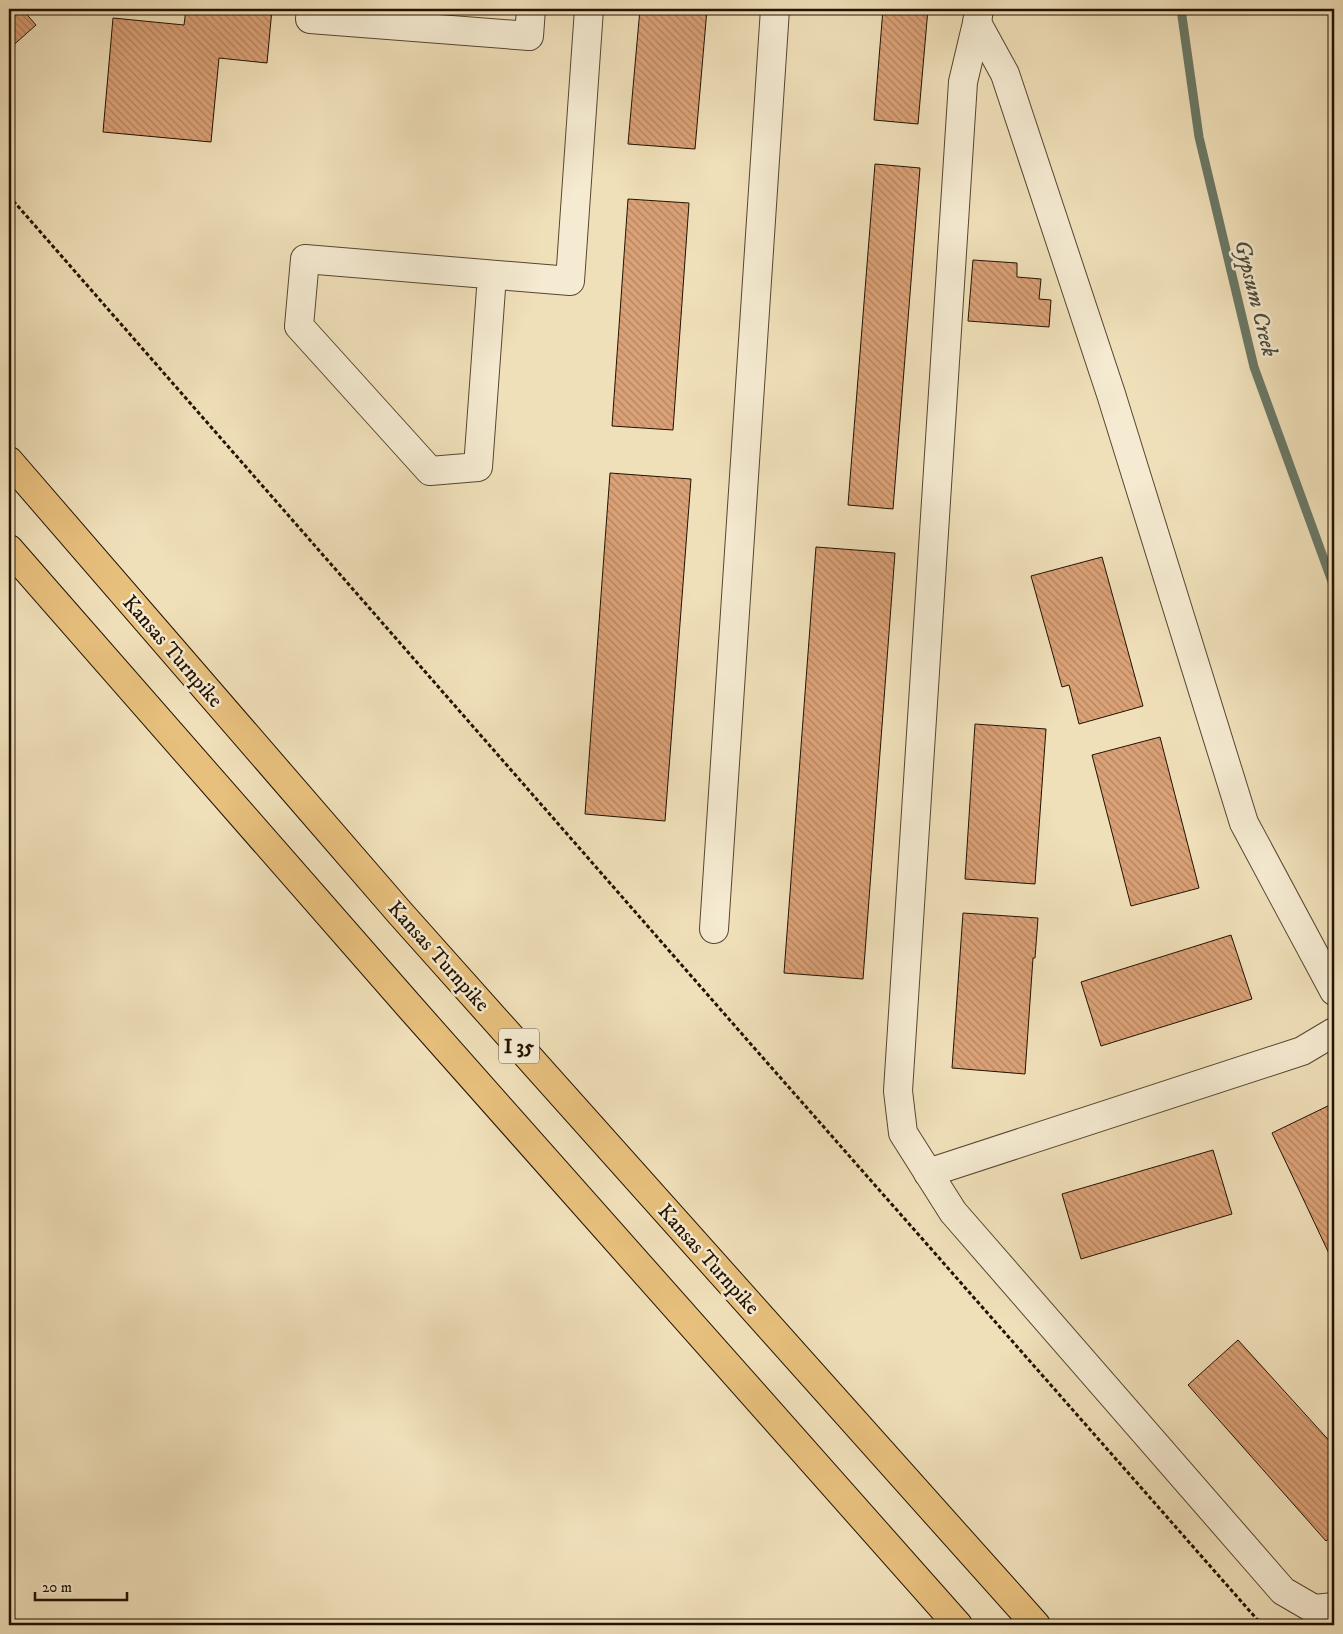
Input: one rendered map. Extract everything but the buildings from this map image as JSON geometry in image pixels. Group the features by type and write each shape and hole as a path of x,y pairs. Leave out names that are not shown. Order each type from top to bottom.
{"highway":[{"name":"Kansas Turnpike","path":"9,461 400,913 1036,1625"},
{"name":"I 35","path":"9,549 410,1007 958,1625"}],"lane":[{"path":"311,9 310,19 529,36 531,9"},
{"path":"492,275 478,467 430,470 299,326 305,259 570,280 589,9"},
{"path":"714,929 775,9"},
{"path":"978,16 1005,74 1111,394 1244,823 1334,991"},
{"path":"978,16 963,82 898,1091 903,1133 953,1212 1283,1592 1314,1609 1334,1607"},
{"path":"928,1173 1302,1051 1334,1032"}],"path":[{"path":"9,196 755,1050 1262,1625"}],"waterway":[{"name":"Gypsum Creek","path":"1181,9 1199,137 1254,367 1334,587"}]}
